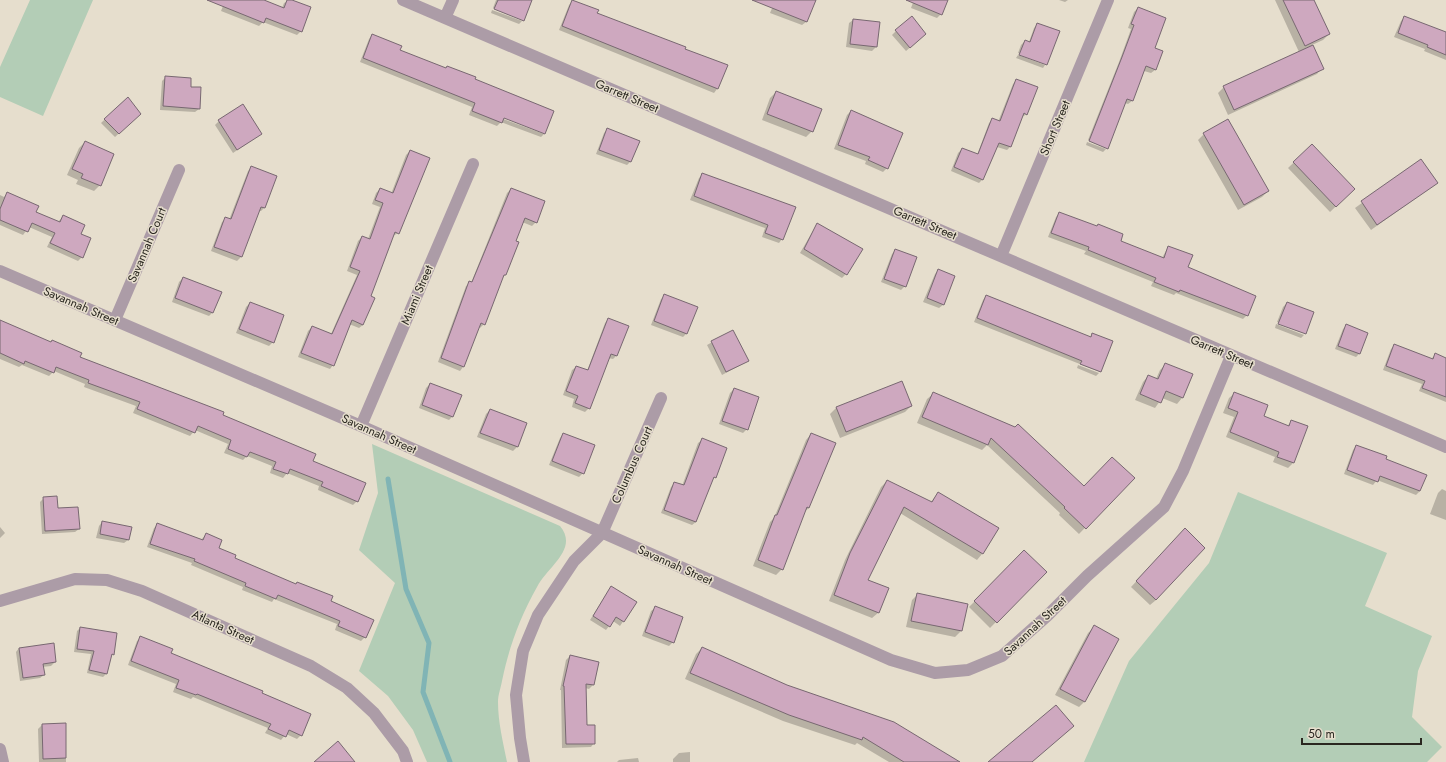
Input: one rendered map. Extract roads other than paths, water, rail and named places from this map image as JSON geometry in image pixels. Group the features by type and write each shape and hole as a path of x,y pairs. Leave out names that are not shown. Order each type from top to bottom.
{"street":[{"name":"Garrett Street","path":"403,0 1446,447"},
{"path":"445,18 453,0"},
{"name":"Short Street","path":"1002,256 1108,0"},
{"name":"Miami Street","path":"361,426 474,164"},
{"name":"Savannah Court","path":"115,320 179,170"},
{"name":"Savannah Street","path":"0,271 361,426 891,660 935,673 968,670 1002,656 1047,616 1087,576 1164,507 1183,471 1231,356"},
{"name":"Columbus Court","path":"602,532 661,398"},
{"path":"524,762 516,695 523,651 538,615 574,561 602,532"},
{"name":"Atlanta Street","path":"0,601 75,579 107,580 142,591 311,666 347,688 374,713 403,751 407,762"},
{"path":"0,749 3,762"}],"waterway":[{"path":"388,479 406,589 429,643 423,692 450,762"}]}
